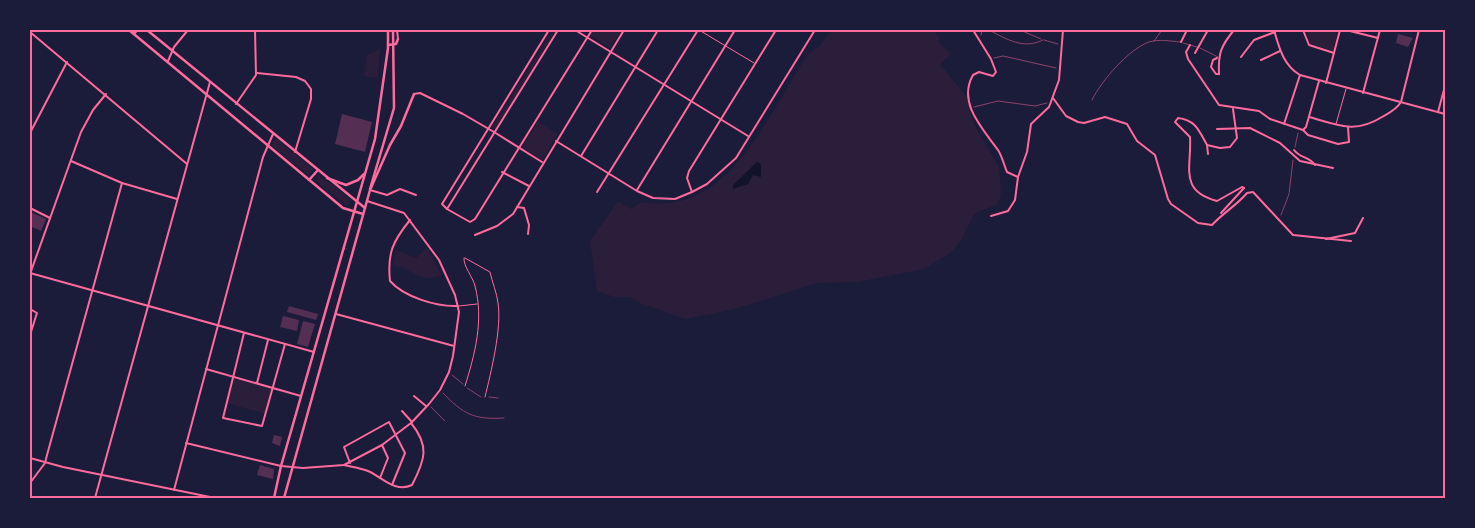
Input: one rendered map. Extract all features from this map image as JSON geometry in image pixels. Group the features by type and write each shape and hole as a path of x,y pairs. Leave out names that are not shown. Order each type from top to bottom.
{"main road":[{"path":"129,30 343,208 363,214"},
{"path":"134,34 137,30"},
{"path":"147,30 365,208"},
{"path":"274,498 281,466 375,139 388,45 388,30"},
{"path":"284,498 290,468 376,164 394,108 396,91 393,30"},
{"path":"388,45 396,44 398,40"},
{"path":"370,190 390,144 401,126 414,94"},
{"path":"309,180 318,170"},
{"path":"328,178 346,186 358,180 365,172"}],"street":[{"path":"167,62 172,51 188,30"},
{"path":"236,104 249,88 256,73 255,30"},
{"path":"398,30 398,40"},
{"path":"549,30 442,204 447,209 470,222 475,219 502,172 592,30"},
{"path":"447,209 558,30"},
{"path":"575,30 749,137"},
{"path":"475,235 506,220 517,207 542,162 624,30"},
{"path":"581,156 658,30"},
{"path":"597,192 699,30 755,64"},
{"path":"637,191 735,30"},
{"path":"692,192 687,178 689,171 776,30"},
{"path":"556,141 637,191 663,200 692,192 708,184 729,166 815,30"},
{"path":"973,30 995,67 995,75 979,72 973,75 970,80 970,107 979,126 1000,153 1008,172 1018,176"},
{"path":"991,216 1001,215 1012,205 1018,176 1027,152 1031,124 1050,104 1061,76 1063,30"},
{"path":"1181,42 1187,30"},
{"path":"1195,53 1208,30"},
{"path":"1218,57 1214,58 1211,65 1218,75 1218,57 1222,46 1234,30"},
{"path":"1303,30 1308,45 1334,53"},
{"path":"1326,83 1340,30"},
{"path":"1346,30 1378,38"},
{"path":"1363,93 1380,30"},
{"path":"1309,116 1348,127 1370,125 1394,110 1400,102 1419,30"},
{"path":"1241,57 1254,40 1275,31 1280,51 1290,68 1300,75 1445,114"},
{"path":"30,32 187,164"},
{"path":"1190,45 1186,52 1191,64 1219,106 1259,112 1270,119 1303,130 1308,136 1338,144 1349,142 1348,127"},
{"path":"1260,60 1280,51"},
{"path":"30,133 67,62"},
{"path":"256,73 296,77 308,84 311,89 311,99 295,152"},
{"path":"1284,124 1300,75"},
{"path":"1303,130 1319,81"},
{"path":"95,498 210,82"},
{"path":"1438,112 1445,86"},
{"path":"1336,124 1346,88"},
{"path":"414,94 420,93 487,128 542,162"},
{"path":"106,94 93,110 81,132 30,274 314,352"},
{"path":"1053,98 1066,116 1078,122 1084,123 1105,117 1128,124 1137,141 1155,155 1171,204 1202,224 1212,225 1244,188 1242,187 1217,200 1202,195 1194,188 1188,176 1190,137 1176,123 1176,119 1184,119 1196,125 1207,145 1208,154"},
{"path":"1207,145 1230,148 1236,138 1233,109"},
{"path":"1217,129 1236,130 1250,128 1280,143 1300,161 1333,168"},
{"path":"174,490 266,145 273,134"},
{"path":"1294,150 1302,156 1311,159 1316,165"},
{"path":"1300,161 1302,156"},
{"path":"71,160 122,183 177,199"},
{"path":"502,172 529,186"},
{"path":"30,483 45,463 122,183"},
{"path":"454,183 461,186"},
{"path":"370,190 387,195 400,189 416,195"},
{"path":"1219,216 1250,192 1256,194 1293,235 1351,241"},
{"path":"186,443 290,468 344,465 397,436 429,404 440,390 449,372 459,322 458,306 439,260 410,220 397,209 367,201"},
{"path":"517,207 524,208 529,225 528,234"},
{"path":"30,208 50,218"},
{"path":"1326,239 1353,234 1363,218"},
{"path":"410,220 395,238 392,246 390,281 404,292 447,307 478,304"},
{"path":"465,386 478,337 478,304 475,285 463,259 465,258 490,272 498,303 499,319 485,397"},
{"path":"30,309 37,314 30,335"},
{"path":"335,313 454,346"},
{"path":"244,333 222,415 223,418 261,427 285,344"},
{"path":"257,383 268,340"},
{"path":"206,369 301,396"},
{"path":"414,396 426,406"},
{"path":"344,465 365,470 392,485 405,488 412,485 424,455 422,436 402,411"},
{"path":"350,463 344,447 388,422 405,453 392,485"},
{"path":"380,478 388,458 382,445"},
{"path":"30,458 45,463 215,498"}],"lane":[{"path":"1092,100 1105,81 1132,52 1154,41 1162,30"},
{"path":"1154,41 1181,42 1218,57"}],"path":[{"path":"980,39 982,30"},
{"path":"989,30 1011,42 1019,41 1027,44 1043,40"},
{"path":"1020,30 1061,45"},
{"path":"991,59 1002,56 1060,68"},
{"path":"970,107 984,107 998,102 1035,106 1043,105 1044,102 1050,104"},
{"path":"1294,150 1299,129"},
{"path":"1278,220 1289,194 1294,156"},
{"path":"449,372 478,396 498,398"},
{"path":"440,390 451,401 474,417 484,419 504,418"},
{"path":"429,404 445,421"}],"shaded area":[{"path":"594,30 621,30 610,48 590,35"},
{"path":"831,30 933,30 939,37 939,42 951,54 940,64 966,96 975,126 999,167 1001,194 998,204 974,214 962,239 952,252 924,269 857,282 817,283 735,309 685,319 640,303 629,297 614,297 597,291 590,241 618,201 631,209 641,202 672,203 699,194 722,177 743,156 809,53 820,46"},
{"path":"1306,30 1338,30 1333,51 1311,44"},
{"path":"551,33 553,34 495,130 492,127"},
{"path":"380,48 378,78 364,76 367,55"},
{"path":"538,122 558,134 542,160 522,147"},
{"path":"277,139 313,169 311,174 308,175 272,146 273,141"},
{"path":"757,162 761,164 761,177 753,175 748,184 733,189 733,185"},
{"path":"318,175 321,175 320,177 349,199 349,205 344,204 316,181"},
{"path":"427,248 441,275 433,278 421,277 406,269 393,266 396,250 416,258"},
{"path":"234,378 272,388 265,414 227,403"}],"building":[{"path":"1398,34 1413,38 1408,47 1396,43"},
{"path":"342,114 372,122 365,152 335,144"},
{"path":"31,212 46,219 41,231 30,226"},
{"path":"289,306 318,314 316,320 287,312"},
{"path":"283,316 299,320 297,331 280,327"},
{"path":"303,321 315,324 308,347 297,344"},
{"path":"274,435 282,437 280,446 272,443"},
{"path":"260,465 274,469 273,479 257,475"}]}
